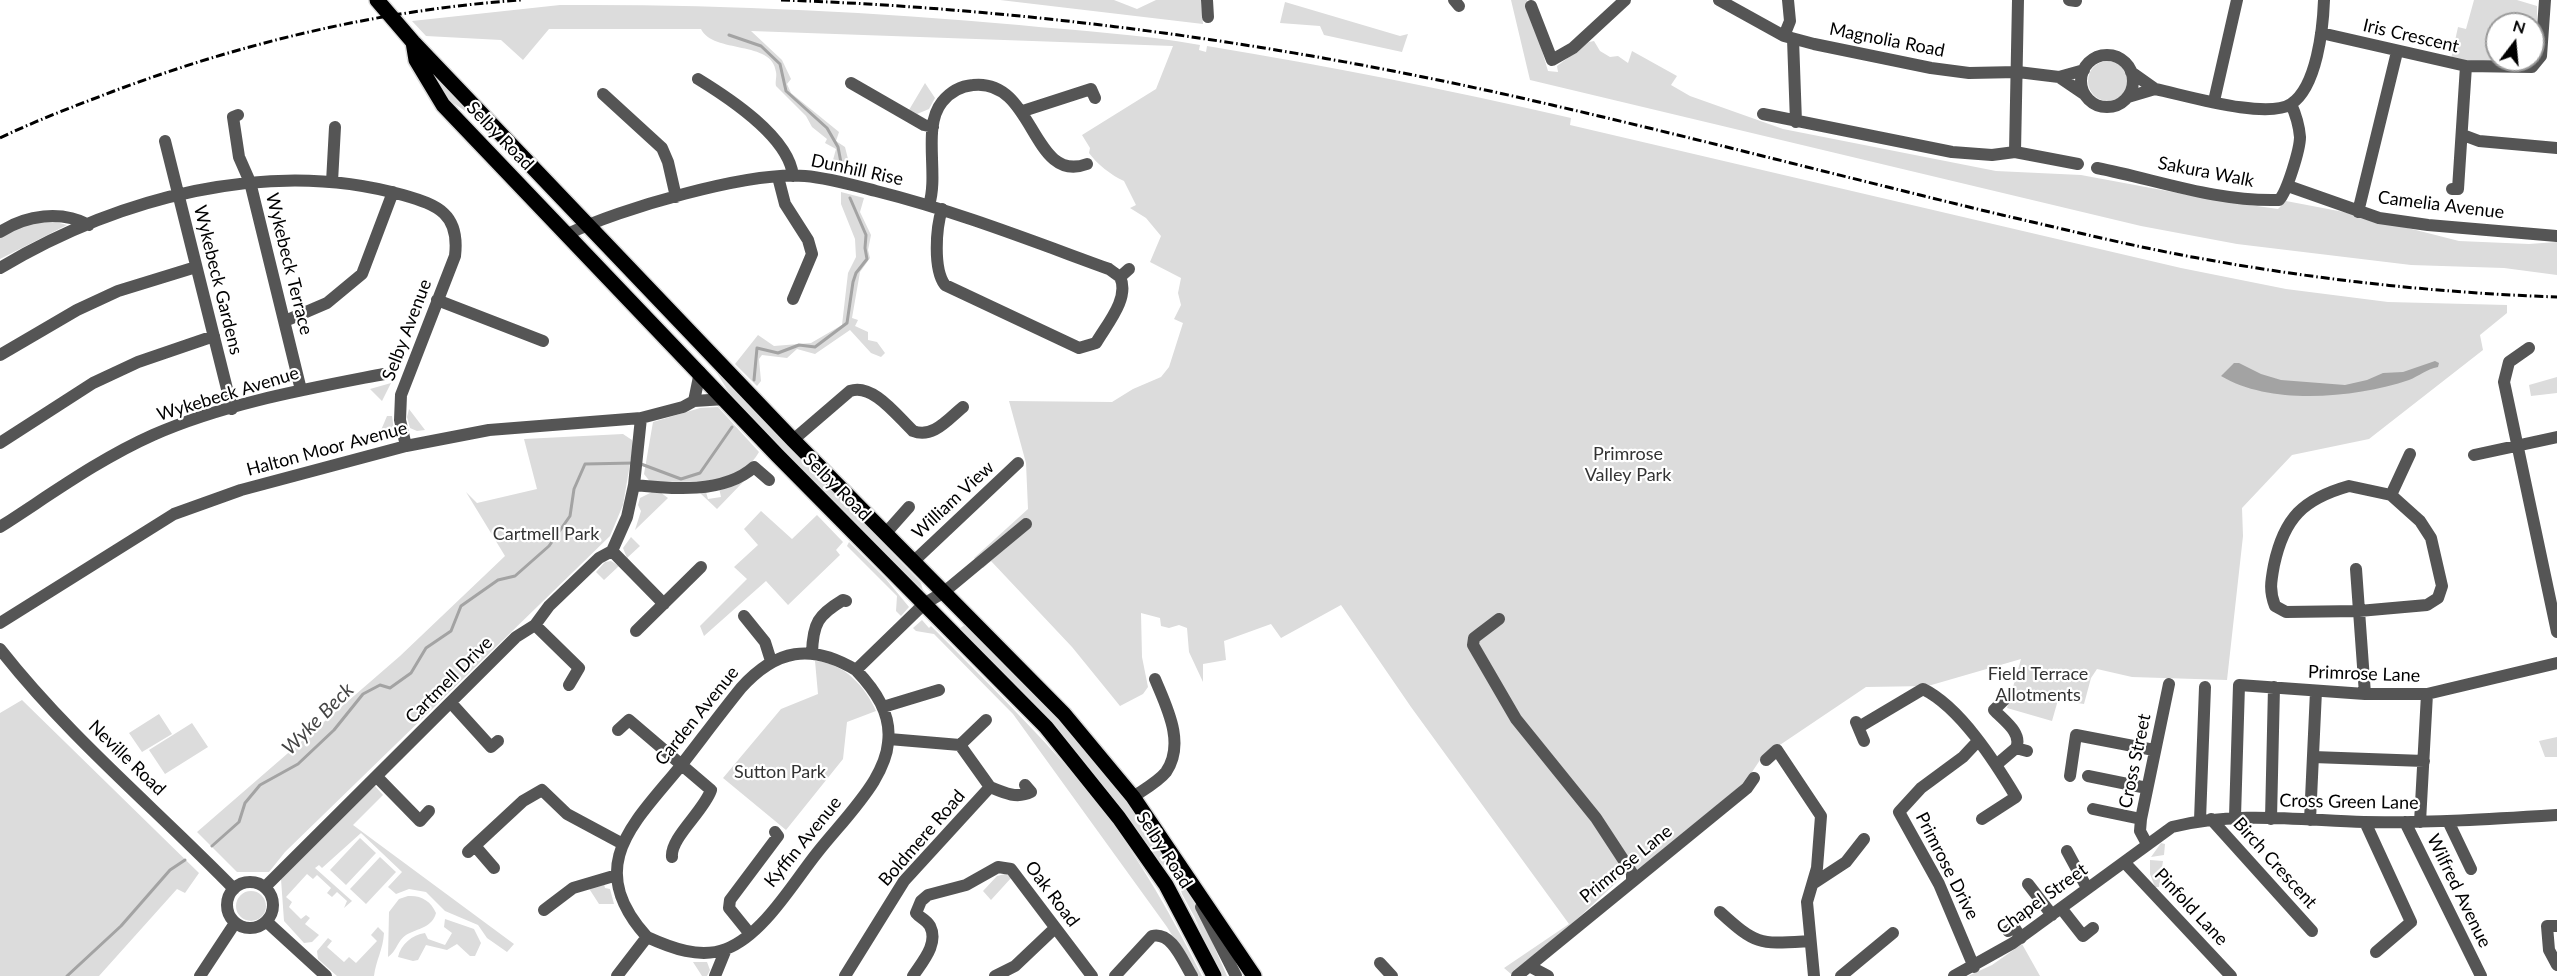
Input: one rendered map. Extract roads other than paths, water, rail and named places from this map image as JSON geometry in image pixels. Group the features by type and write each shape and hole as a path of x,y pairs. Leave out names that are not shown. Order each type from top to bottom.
{"main road":[{"name":"Selby Road","path":"377,0 413,42 793,440 1064,714 1133,797 1254,976"},
{"name":"Selby Road","path":"413,42 419,67 442,105 1046,728 1119,818 1166,885 1214,976"}],"street":[{"path":"1207,0 1208,17"},
{"path":"1531,6 1552,63 1573,48 1625,0"},
{"name":"Magnolia Road","path":"1719,0 1788,37 1931,68 1970,73 2018,72 2059,77 2084,70 2095,58 2103,56 2120,59 2131,72 2155,89 2265,111 2291,104"},
{"path":"1788,0 1790,21 1788,37 1797,122"},
{"path":"2015,152 2018,0"},
{"path":"2214,101 2236,0"},
{"path":"2288,186 2300,140 2296,115 2291,104 2304,90 2313,69 2321,33 2324,0"},
{"name":"Iris Crescent","path":"2321,33 2466,66 2532,67 2541,56 2545,0"},
{"path":"2358,212 2397,52"},
{"path":"2452,189 2458,189 2466,66"},
{"path":"2084,70 2082,87 2085,95"},
{"path":"2128,97 2132,89 2131,72"},
{"name":"Magnolia Road","path":"2059,77 2098,105 2106,107 2122,102 2128,97 2155,89"},
{"path":"698,79 733,103 774,140 790,160 793,176"},
{"path":"851,83 924,125 933,127"},
{"path":"936,207 933,127 936,113 944,99 957,90 972,85 988,86 1003,91 1023,111 1041,147 1051,158 1072,166 1087,164"},
{"path":"1023,111 1091,89 1095,98"},
{"path":"603,94 662,148 668,162 676,197"},
{"path":"1763,114 1852,134 1952,152 1992,155 2015,152 2078,164"},
{"name":"Wykebeck Terrace","path":"238,116 233,117 239,157 250,182 301,390"},
{"path":"332,182 335,127"},
{"path":"2463,135 2479,141 2557,148"},
{"name":"Wykebeck Gardens","path":"165,141 232,409"},
{"name":"Sakura Walk","path":"2097,168 2247,201 2278,200 2288,186"},
{"name":"Dunhill Rise","path":"568,234 588,224 676,197 729,185 793,176 829,180 936,207 1124,273 1122,296 1096,343 1079,348 945,285 939,273 936,207"},
{"path":"778,177 785,204 811,247 810,261 793,299"},
{"path":"0,268 53,240 89,225 178,195 250,182 332,182 393,192 362,274 327,303 285,321"},
{"name":"Camelia Avenue","path":"2288,186 2316,194 2358,212 2427,225 2557,236"},
{"name":"Selby Avenue","path":"393,192 436,206 447,215 454,228 457,242 455,256 401,394 400,420 406,446"},
{"path":"0,232 26,221 48,216 78,219 89,225"},
{"path":"0,355 77,310 118,291 196,267"},
{"path":"436,300 543,341"},
{"path":"0,443 93,383 138,362 214,336"},
{"path":"2529,348 2509,362 2504,375 2557,632"},
{"path":"694,401 700,372"},
{"name":"Wykebeck Avenue","path":"0,527 114,454 154,435 232,409 301,390 384,374"},
{"path":"793,440 850,391 857,388 871,392 919,434 934,432 963,407"},
{"name":"Halton Moor Avenue","path":"0,623 174,514 241,490 406,446 489,430 641,418 683,407 694,401 725,399"},
{"path":"641,418 635,479 627,517 612,551 664,604"},
{"path":"2474,455 2557,437"},
{"path":"2391,495 2410,454"},
{"name":"William View","path":"913,562 1018,463"},
{"path":"635,479 689,488 710,486 729,482 754,467 770,480"},
{"path":"2349,486 2391,495 2420,521 2431,538 2442,586 2438,598 2427,605 2359,611 2286,612 2275,606 2270,592 2280,538 2304,506 2323,494 2349,486"},
{"path":"885,534 909,507"},
{"path":"856,670 924,604 944,592 1026,524"},
{"name":"Cartmell Drive","path":"265,887 452,704 516,637 535,625 549,606 599,558 612,551"},
{"path":"636,632 701,567"},
{"path":"2356,569 2365,694"},
{"path":"812,653 813,633 817,622 827,610 843,600 846,601"},
{"path":"744,616 760,627 771,660"},
{"path":"1499,619 1474,638 1473,645 1516,719 1596,818 1632,873 1632,880"},
{"path":"535,625 581,669 569,685"},
{"name":"Neville Road","path":"0,649 61,720 234,889"},
{"name":"Carden Avenue","path":"647,938 626,908 617,875 621,843 637,817 741,688 756,671 771,660 790,654 812,653 841,661 856,670"},
{"name":"Primrose Lane","path":"2235,817 2239,685 2365,694 2427,694 2557,663"},
{"name":"Kyffin Avenue","path":"647,938 679,950 697,953 726,949 750,934 873,783 882,766 889,739 883,707 867,682 856,670"},
{"path":"1133,797 1166,772 1173,756 1175,736 1170,713 1155,679"},
{"name":"Cross Street","path":"2147,844 2140,831 2141,819 2169,684"},
{"path":"2205,687 2206,819"},
{"path":"2271,819 2274,687"},
{"path":"1864,741 1857,724 1923,689 1940,697 1996,765 2016,797 1982,819"},
{"path":"883,707 939,690"},
{"path":"2310,820 2316,691"},
{"path":"2420,822 2427,694"},
{"path":"1996,765 2022,750 2016,734 1994,710 2005,699"},
{"path":"452,704 492,746"},
{"path":"618,730 629,720 680,766 711,790 707,800 676,842 672,858"},
{"path":"889,739 960,745 986,720"},
{"path":"2070,776 2076,735 2154,750"},
{"name":"Primrose Drive","path":"1974,967 1939,884 1899,812 1921,788 1963,757 1977,742"},
{"name":"Boldmere Road","path":"960,745 990,787 1007,794 1023,796 1031,792 1025,785"},
{"path":"1766,760 1777,750 1821,816 1814,883 1808,902 1814,976"},
{"path":"2313,757 2424,761"},
{"path":"2088,776 2147,788"},
{"path":"377,777 416,824 429,812"},
{"name":"Primrose Lane","path":"1517,976 1747,788 1754,778"},
{"path":"494,868 471,849 542,786 567,814 621,843"},
{"name":"Boldmere Road","path":"845,976 903,881 990,787"},
{"path":"2093,808 2141,819"},
{"name":"Cross Green Lane","path":"2147,844 2172,827 2206,819 2235,817 2420,822 2557,815"},
{"name":"Birch Crescent","path":"2206,819 2312,932"},
{"path":"2448,821 2471,869"},
{"path":"2365,822 2411,922 2376,952"},
{"name":"Wilfred Avenue","path":"2405,822 2481,976"},
{"path":"750,934 729,908 730,900 778,836 775,832"},
{"path":"1814,883 1846,862 1864,839"},
{"name":"Chapel Street","path":"1954,976 1974,967 2020,938 2125,863 2147,844"},
{"path":"2067,851 2087,888"},
{"name":"Pinfold Lane","path":"2125,863 2231,976"},
{"name":"Oak Road","path":"913,976 930,949 933,938 930,926 916,913 921,901 938,891 966,885 998,867 1005,866 1017,873 1054,928 1092,976"},
{"path":"544,910 573,888 617,875"},
{"name":"Selby Road","path":"1185,876 1236,976"},
{"path":"2029,880 2056,911 2083,936 2093,928"},
{"path":"249,882 265,887 273,901 273,909 267,922 262,926 248,929 235,923 230,917 227,902 234,889 249,882"},
{"path":"1198,901 1243,976"},
{"path":"1720,912 1747,937 1755,941 1770,944 1810,941"},
{"path":"267,922 326,976"},
{"path":"200,976 235,923"},
{"path":"2557,926 2547,926 2549,950 2557,965"},
{"path":"2008,931 2014,927 2020,938"},
{"path":"995,976 1015,966 1054,928"},
{"path":"1840,976 1893,933"},
{"path":"1115,976 1152,936 1157,934 1169,939 1192,976"},
{"path":"617,976 647,938"},
{"path":"1221,948 1230,976"},
{"path":"715,976 726,949"},
{"path":"1380,963 1392,976"},
{"path":"1531,966 1548,976"}],"waterway":[{"name":"Wyke Beck","path":"729,35 761,46 780,64 786,91 827,128 838,147 843,173"},
{"name":"Wyke Beck","path":"754,380 757,348 778,353 799,345 815,347 847,323 853,282 856,273 867,259 866,235 850,198"},
{"name":"Wyke Beck","path":"641,464 681,479 700,473 732,427"},
{"name":"Wyke Beck","path":"212,846 239,822 245,803 260,785 298,764 334,730 363,694 380,685 390,688 411,673 426,648 451,631 461,606 498,580 515,576 549,546 570,516 574,489 585,464 634,463"},
{"name":"Wyke Beck","path":"67,976 121,926 170,870 185,860"}],"railway":[{"path":"0,138 42,119 163,73 263,43 365,20 521,0"},
{"path":"781,0 976,12 1169,34 1265,48 1457,84 1552,105 2002,215 2188,256 2257,268 2385,285 2557,297"}],"park label":[{"name":"Primrose Valley Park","path":"1628,464"},
{"name":"Cartmell Park","path":"546,534"},
{"name":"Field Terrace Allotments","path":"2038,684"},
{"name":"Sutton Park","path":"780,772"}]}
